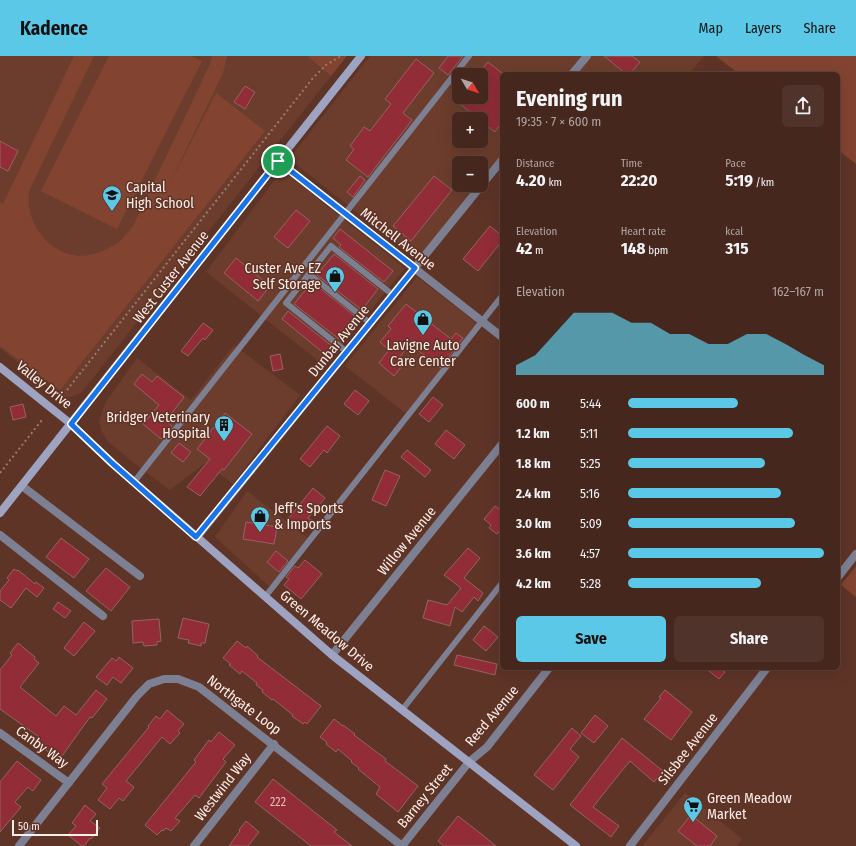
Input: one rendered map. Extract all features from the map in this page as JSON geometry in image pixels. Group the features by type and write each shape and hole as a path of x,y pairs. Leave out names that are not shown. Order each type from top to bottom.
{"main road":[{"name":"West Custer Avenue","path":"0,513 361,56"},
{"name":"Valley Drive","path":"0,367 71,424"},
{"name":"Green Meadow Drive","path":"71,424 196,537 332,655 576,846"}],"street":[{"path":"574,72 587,56"},
{"name":"Mitchell Avenue","path":"278,161 500,334"},
{"name":"Dunbar Avenue","path":"196,537 500,162"},
{"name":"Willow Avenue","path":"332,655 500,446"},
{"path":"22,486 140,576"},
{"path":"0,535 103,616"},
{"path":"840,574 856,554"},
{"name":"Reed Avenue","path":"469,762 487,747 547,670"},
{"name":"Silsbee Avenue","path":"630,846 765,670"},
{"name":"Northgate Loop","path":"20,846 137,696 149,684 164,679 178,679 199,687 274,744 402,846"},
{"name":"Canby Way","path":"0,732 69,783"},
{"name":"Westwind Way","path":"194,846 274,744"},
{"name":"Barney Street","path":"402,846 469,762"}],"lane":[{"path":"134,482 469,56"},
{"path":"347,352 286,303 331,246 393,295"},
{"path":"309,274 370,323"},
{"path":"265,597 500,298"},
{"path":"402,710 500,586"}],"path":[{"path":"67,390 313,78 326,65 341,56"},
{"path":"0,473 42,420"}],"shaded area":[{"name":"Capital High School","path":"0,56 307,56 331,76 86,387 79,394 71,397 64,397 57,393 0,348"},
{"path":"74,56 94,56 29,191 29,203 34,223 44,238 57,249 73,255 85,256 103,251 123,239 133,226 211,62 212,56 227,56 223,73 167,189 216,93 265,131 60,390 0,346 0,202 3,204"},
{"path":"109,56 191,56 202,61 117,229 41,191"},
{"path":"307,56 347,56 331,76"},
{"path":"370,56 704,56 691,72 500,72 500,162 488,177 488,156 452,156 452,192 476,192 420,262 289,159"},
{"path":"716,56 856,56 856,164 840,152 840,72 736,72"},
{"path":"279,174 287,174 405,268 325,366 206,272"},
{"path":"417,277 479,325 408,415 345,366"},
{"path":"234,345 300,395 233,484 205,463 170,490 108,442 101,430 99,421 105,403 137,358 191,400"},
{"path":"247,491 310,540 272,589 215,537"},
{"path":"856,566 856,597 841,585"},
{"path":"685,793 742,839 737,846 642,846"}],"building":[{"path":"448,56 463,56 448,75 439,68"},
{"path":"604,56 632,56 640,62 632,72 624,72"},
{"path":"416,59 434,73 403,113 412,120 368,177 346,160 354,149 350,146 364,127 370,131 391,104 385,99"},
{"path":"488,62 501,72 500,125 495,132 488,126 488,112 470,112 460,104 488,104 488,68 483,68"},
{"path":"245,86 255,92 245,109 234,102"},
{"path":"0,141 18,151 8,171 0,167"},
{"path":"360,176 365,180 353,197 347,192"},
{"path":"434,176 452,190 411,241 393,226"},
{"path":"296,210 310,221 288,248 274,237"},
{"path":"490,226 500,234 500,244 478,271 463,259"},
{"path":"340,229 393,271 384,282 339,247 341,245 333,238"},
{"path":"334,254 378,289 362,310 317,275"},
{"path":"236,258 270,286 258,301 224,273"},
{"path":"312,282 356,317 339,339 294,304"},
{"name":"Lavigne Auto Care Center","path":"406,304 451,339 456,333 463,338 440,368 410,344 397,360 403,365 394,376 379,363 389,350 380,342 391,329 388,326"},
{"path":"288,311 333,347 326,355 282,319"},
{"path":"203,323 213,330 205,340 203,338 188,356 181,351"},
{"path":"280,354 283,369 273,371 270,356"},
{"path":"142,374 152,382 157,376 184,397 166,421 172,426 161,439 143,424 159,405 134,384"},
{"path":"355,390 369,401 358,415 344,404"},
{"path":"433,397 443,405 429,422 419,414"},
{"path":"23,404 26,417 13,420 10,407"},
{"name":"Bridger Veterinary Hospital","path":"225,413 252,434 224,470 222,469 200,496 187,487 210,459 197,449"},
{"path":"327,426 340,436 327,453 324,450 310,467 300,459"},
{"path":"446,430 465,445 454,459 435,444"},
{"path":"179,443 191,452 183,462 171,453"},
{"path":"407,450 431,470 425,477 401,457"},
{"path":"385,470 400,476 386,506 372,500"},
{"path":"313,488 325,498 308,518 312,521 304,532 288,519"},
{"path":"495,506 500,510 500,530 497,534 489,528 491,525 484,519"},
{"name":"Jeff's Sports & Imports","path":"246,522 277,527 274,544 243,539"},
{"path":"61,538 89,559 74,578 46,557"},
{"path":"468,548 480,558 464,578 483,593 478,601 474,597 462,612 455,607 450,626 423,618 428,600 447,605 461,588 444,575"},
{"path":"276,551 288,561 279,572 267,562"},
{"path":"305,560 322,574 301,599 284,585 289,579 286,577 295,566 298,568"},
{"path":"106,568 130,587 111,611 86,591"},
{"path":"14,569 17,571 18,570 35,584 36,582 44,588 37,597 26,588 11,608 0,600 0,591 9,580 7,578"},
{"path":"58,602 71,611 65,618 53,609"},
{"path":"183,618 209,624 205,643 201,643 201,646 188,643 189,640 178,638"},
{"path":"159,619 161,641 157,642 157,645 144,646 143,642 133,643 132,621"},
{"path":"84,622 95,631 74,656 64,648"},
{"path":"484,626 498,637 486,651 473,640"},
{"path":"237,641 246,648 247,646 258,656 257,657 321,706 307,724 305,722 303,724 292,716 293,715 262,692 263,690 256,685 257,683 242,671 240,674 223,658"},
{"path":"18,643 35,657 34,659 39,663 20,687 56,716 64,706 76,715 96,690 107,699 92,718 90,717 59,760 35,742 39,737 0,709 0,670 12,655 10,653"},
{"path":"457,655 497,664 495,675 454,665"},
{"path":"119,657 133,668 121,683 113,677 107,685 96,677 112,658 116,661"},
{"path":"708,670 722,670 725,672 719,679"},
{"path":"665,690 692,712 671,740 644,719 661,698 659,697"},
{"path":"167,710 184,724 178,731 180,733 170,744 162,737 126,781 134,787 123,801 119,798 110,809 98,800 107,788 102,784 149,727 148,726 156,716 160,719"},
{"path":"595,715 608,726 594,743 581,733"},
{"path":"334,719 355,734 354,735 386,759 385,761 418,786 398,812 376,794 380,787 358,769 359,768 351,762 352,761 338,749 336,752 320,737"},
{"path":"572,728 581,736 570,749 579,757 553,790 534,775"},
{"path":"219,732 235,745 223,759 226,762 199,798 195,795 175,818 180,821 171,831 166,828 157,835 145,825 196,762 194,760 209,740 211,742"},
{"path":"622,738 663,771 654,782 630,761 593,807 619,826 611,837 570,805"},
{"path":"17,761 41,780 33,791 28,787 15,802 21,807 0,832 0,782"},
{"path":"273,779 337,830 334,832 352,846 311,846 255,802"},
{"path":"85,805 96,814 90,821 100,828 84,846 82,846 68,835 76,826 72,823"},
{"name":"Green Meadow Market","path":"691,815 717,836 710,846 697,846 678,831"},
{"path":"458,816 496,846 444,846 438,841"},
{"path":"246,821 259,832 248,846 229,846 240,831 239,830"}],"place":[{"name":"Capital High School","path":"112,212"},
{"name":"Custer Ave EZ Self Storage","path":"335,293"},
{"name":"Lavigne Auto Care Center","path":"423,336"},
{"name":"Bridger Veterinary Hospital","path":"224,442"},
{"name":"Jeff's Sports & Imports","path":"260,533"},
{"name":"Green Meadow Market","path":"693,823"}],"route":[{"path":"278,161 415,268 196,537 112,463 71,424 278,161"}]}
